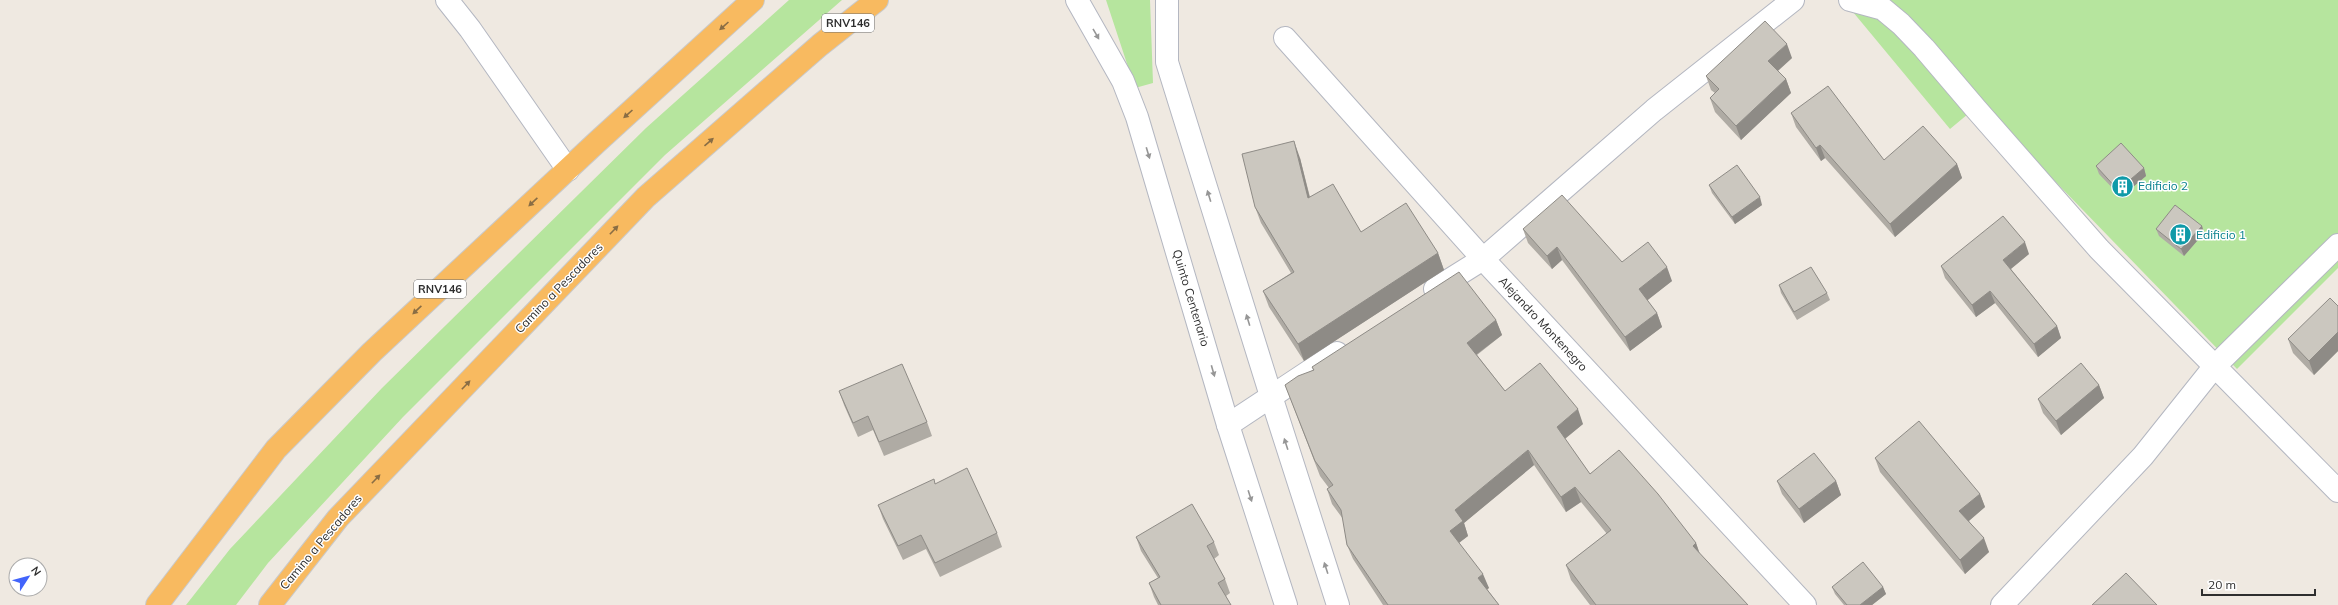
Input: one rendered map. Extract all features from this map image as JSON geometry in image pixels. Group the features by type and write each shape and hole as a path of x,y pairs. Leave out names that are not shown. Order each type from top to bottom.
{"highway":[{"name":"RNV146","path":"157,605 276,448 372,352 753,0"},
{"name":"Camino a Pescadores","path":"270,605 338,518 646,196 820,45 876,0"}],"street":[{"path":"447,0 470,29 568,170"},
{"name":"Quinto Centenario","path":"1077,0 1123,81 1137,117 1228,425 1286,605"},
{"path":"1167,0 1167,62 1338,605"},
{"path":"1416,302 1483,258 1654,110 1793,0"},
{"path":"1850,0 1882,9 1915,38 2084,232 2338,491"},
{"name":"Alejandro Montenegro","path":"1285,38 1483,258 1805,605"},
{"path":"2002,605 2143,456 2214,366 2338,245"},
{"path":"1228,425 1357,340"}],"green space":[{"path":"789,0 842,0 665,155 403,417 268,563 236,605 186,605 230,549 382,388 646,128"},
{"path":"1106,0 1150,0 1153,83 1135,88"},
{"path":"1843,0 2338,0 2338,268 2237,369 1980,104 1950,129"}],"building":[{"path":"1765,21 1787,44 1768,61 1786,79 1736,126 1710,98 1719,89 1706,76"},
{"path":"1828,86 1884,160 1923,126 1957,164 1890,224 1820,145 1816,148 1791,113"},
{"path":"1294,141 1308,198 1333,184 1361,232 1406,203 1438,253 1298,344 1263,291 1294,272 1255,207 1242,154"},
{"name":"Edificio 2","path":"2121,143 2144,168 2118,190 2096,166"},
{"path":"1737,165 1760,197 1732,217 1709,185"},
{"path":"1562,195 1622,262 1648,242 1667,267 1639,289 1657,313 1625,337 1557,247 1547,256 1523,229"},
{"name":"Edificio 1","path":"2175,205 2202,226 2181,249 2156,229"},
{"path":"2003,216 2025,242 2003,260 2057,326 2034,344 1990,291 1972,305 1941,266"},
{"path":"1811,267 1827,293 1794,312 1779,285"},
{"path":"1459,272 1496,320 1467,343 1505,391 1540,363 1578,409 1557,427 1590,474 1619,450 1658,494 1696,543 1693,546 1748,605 1596,605 1566,565 1611,530 1575,487 1561,497 1528,450 1455,510 1463,521 1450,531 1483,574 1478,578 1499,605 1388,605 1347,545 1341,510 1327,489 1333,485 1315,461 1285,385 1298,376 1314,370 1312,367"},
{"path":"2330,298 2338,306 2338,332 2309,361 2288,339"},
{"path":"2081,363 2099,385 2056,421 2038,399"},
{"path":"902,364 927,422 879,442 868,416 853,423 839,391"},
{"path":"1919,421 1980,494 1959,511 1984,538 1960,560 1875,458"},
{"path":"1814,453 1836,481 1799,509 1777,481"},
{"path":"967,468 997,533 935,563 921,535 898,546 878,505 934,479 935,484"},
{"path":"1192,504 1214,542 1207,546 1225,579 1218,583 1231,605 1161,605 1149,583 1160,577 1136,537"},
{"path":"1863,562 1883,587 1860,605 1847,605 1832,587"},
{"path":"2126,573 2157,605 2092,605"}],"place":[{"name":"Edificio 2","path":"2122,186"},
{"name":"Edificio 1","path":"2181,235"}]}
